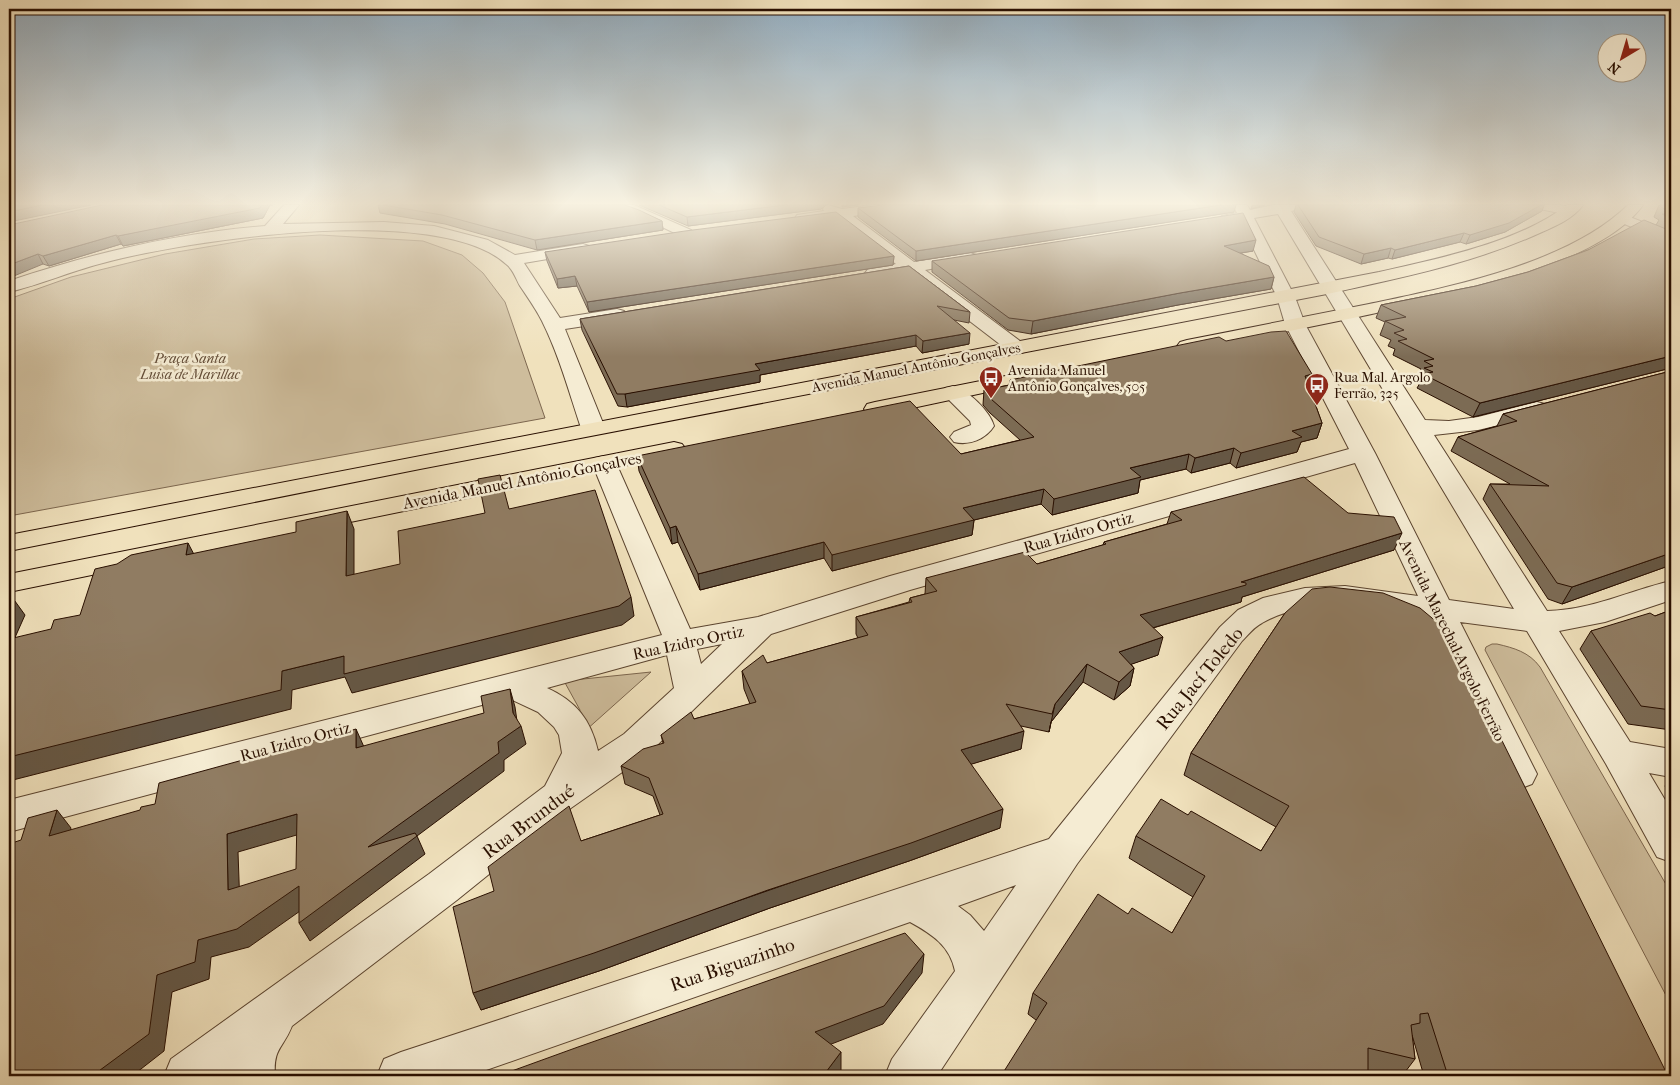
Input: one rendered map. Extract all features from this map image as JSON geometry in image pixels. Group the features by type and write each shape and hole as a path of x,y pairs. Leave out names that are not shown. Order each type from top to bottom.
{"main road":[{"name":"Avenida Manuel Antônio Gonçalves","path":"1167,350 1291,311 1332,288 1435,265 1466,256"},
{"name":"Avenida Manuel Antônio Gonçalves","path":"9,543 593,428 1017,348 1291,311 1347,313 1403,302 1493,280 1557,256"},
{"name":"Avenida Manuel Antônio Gonçalves","path":"856,412 1072,369"},
{"name":"Avenida Manuel Antônio Gonçalves","path":"9,584 692,446"}],"street":[{"path":"9,286 36,276 114,256"},
{"path":"504,256 512,260 554,325 593,428"},
{"path":"512,260 541,256"},
{"path":"896,256 1017,348"},
{"path":"862,275 985,256"},
{"name":"Avenida Marechal Argolo Ferrão","path":"1265,256 1533,803"},
{"path":"1312,256 1619,754 1671,844"},
{"path":"554,325 631,313"},
{"path":"953,393 981,420 982,426 979,431 962,437"},
{"path":"1417,427 1447,429 1473,426 1556,404"},
{"name":"Rua Izidro Ortiz","path":"9,816 680,641 760,626 900,583 1363,453"},
{"path":"604,463 680,641 691,691"},
{"name":"Rua Jací Toledo","path":"909,1076 1063,852 1231,634 1249,617 1274,606 1304,598 1345,596 1537,622 1573,620 1595,616 1671,590"},
{"name":"Rua Brundué","path":"188,1076 443,887 558,797 636,744 760,626"},
{"path":"510,685 550,703 566,718 576,733 580,753 558,797"},
{"path":"1619,754 1671,763"},
{"name":"Rua Biguazinho","path":"401,1076 1063,852"},
{"path":"913,903 944,920 962,937 972,952 978,976"},
{"name":"Rua Brundué","path":"251,1076 248,1061 259,1037 286,1003"}],"green space":[{"name":"Praça Santa Luisa de Marillac","path":"158,256 463,256 483,273 505,302 545,418 9,516 9,299 71,277"},
{"path":"1492,644 1521,651 1540,667 1671,893 1671,1005 1485,650 1486,647"},
{"path":"651,672 576,739 580,710 564,681"}],"building":[{"path":"9,256 34,256 9,265"},
{"path":"547,256 894,256 587,302 575,276 557,279"},
{"path":"967,256 1246,256 1269,266 1274,277 1033,321 1009,318 932,261"},
{"path":"1573,256 1671,256 1671,356 1480,403 1423,374 1433,372 1424,368 1433,366 1424,361 1434,359 1398,341 1407,339 1394,333 1404,330 1385,321 1406,317 1381,305 1476,286 1528,272"},
{"path":"909,266 970,312 937,306 970,333 923,341 916,335 755,364 760,370 617,394 580,319"},
{"path":"1286,331 1312,374 1305,376 1322,423 1292,431 1302,437 1241,453 1234,448 1195,458 1189,454 1130,468 1141,477 1054,499 1044,489 963,508 974,520 832,555 824,542 698,574 676,526 670,528 637,456 910,401 961,454 1034,437 991,399 984,390 1015,384 1010,380 1219,337 1226,341"},
{"path":"1671,371 1671,553 1572,587 1557,583 1490,484 1549,486 1458,437 1517,421 1503,414"},
{"path":"500,475 509,509 595,490 631,597 619,606 344,674 344,656 282,671 281,690 9,757 9,639 51,629 54,620 80,615 95,569 117,564 131,555 188,543 186,555 296,532 296,522 347,511 346,576 400,564 398,531 485,513 478,479"},
{"path":"1304,477 1348,513 1394,517 1402,533 1241,582 1246,583 1246,585 1140,615 1163,637 1119,652 1134,668 1119,682 1087,664 1055,704 1052,714 1006,704 1024,731 961,750 1003,809 911,843 768,890 594,953 473,993 453,907 494,891 488,867 569,806 581,841 663,814 649,778 621,766 643,749 664,743 661,735 691,712 694,719 756,702 742,671 763,655 767,663 868,635 856,617 912,602 910,598 937,591 926,578 1025,552 1037,564 1106,544 1104,542 1182,520 1171,512"},
{"path":"1330,587 1383,593 1420,608 1444,628 1467,670 1668,1076 1448,1076 1428,1013 1420,1014 1420,1023 1411,1025 1415,1059 1368,1048 1368,1076 1001,1076 1047,1003 1033,993 1098,894 1128,914 1132,908 1172,933 1205,876 1136,836 1161,799 1188,815 1191,811 1261,851 1289,806 1191,753 1285,613 1312,589"},
{"path":"1671,610 1671,710 1641,706 1591,631 1650,613 1655,616"},
{"path":"510,689 513,713 521,726 498,742 499,753 368,847 415,833 417,836 299,923 299,886 237,929 198,940 195,962 157,975 149,1034 92,1076 9,1076 9,844 21,840 28,818 57,810 49,836 155,804 159,783 356,729 356,748 484,713 481,696","holes":["297,814 296,869 228,890 227,834"]},
{"path":"905,933 924,954 884,1006 815,1032 841,1052 823,1076 498,1076 578,1047"}],"place":[{"name":"Avenida Manuel Antônio Gonçalves, 505","path":"991,399"},
{"name":"Rua Mal. Argolo Ferrão, 325","path":"1317,406"}]}
